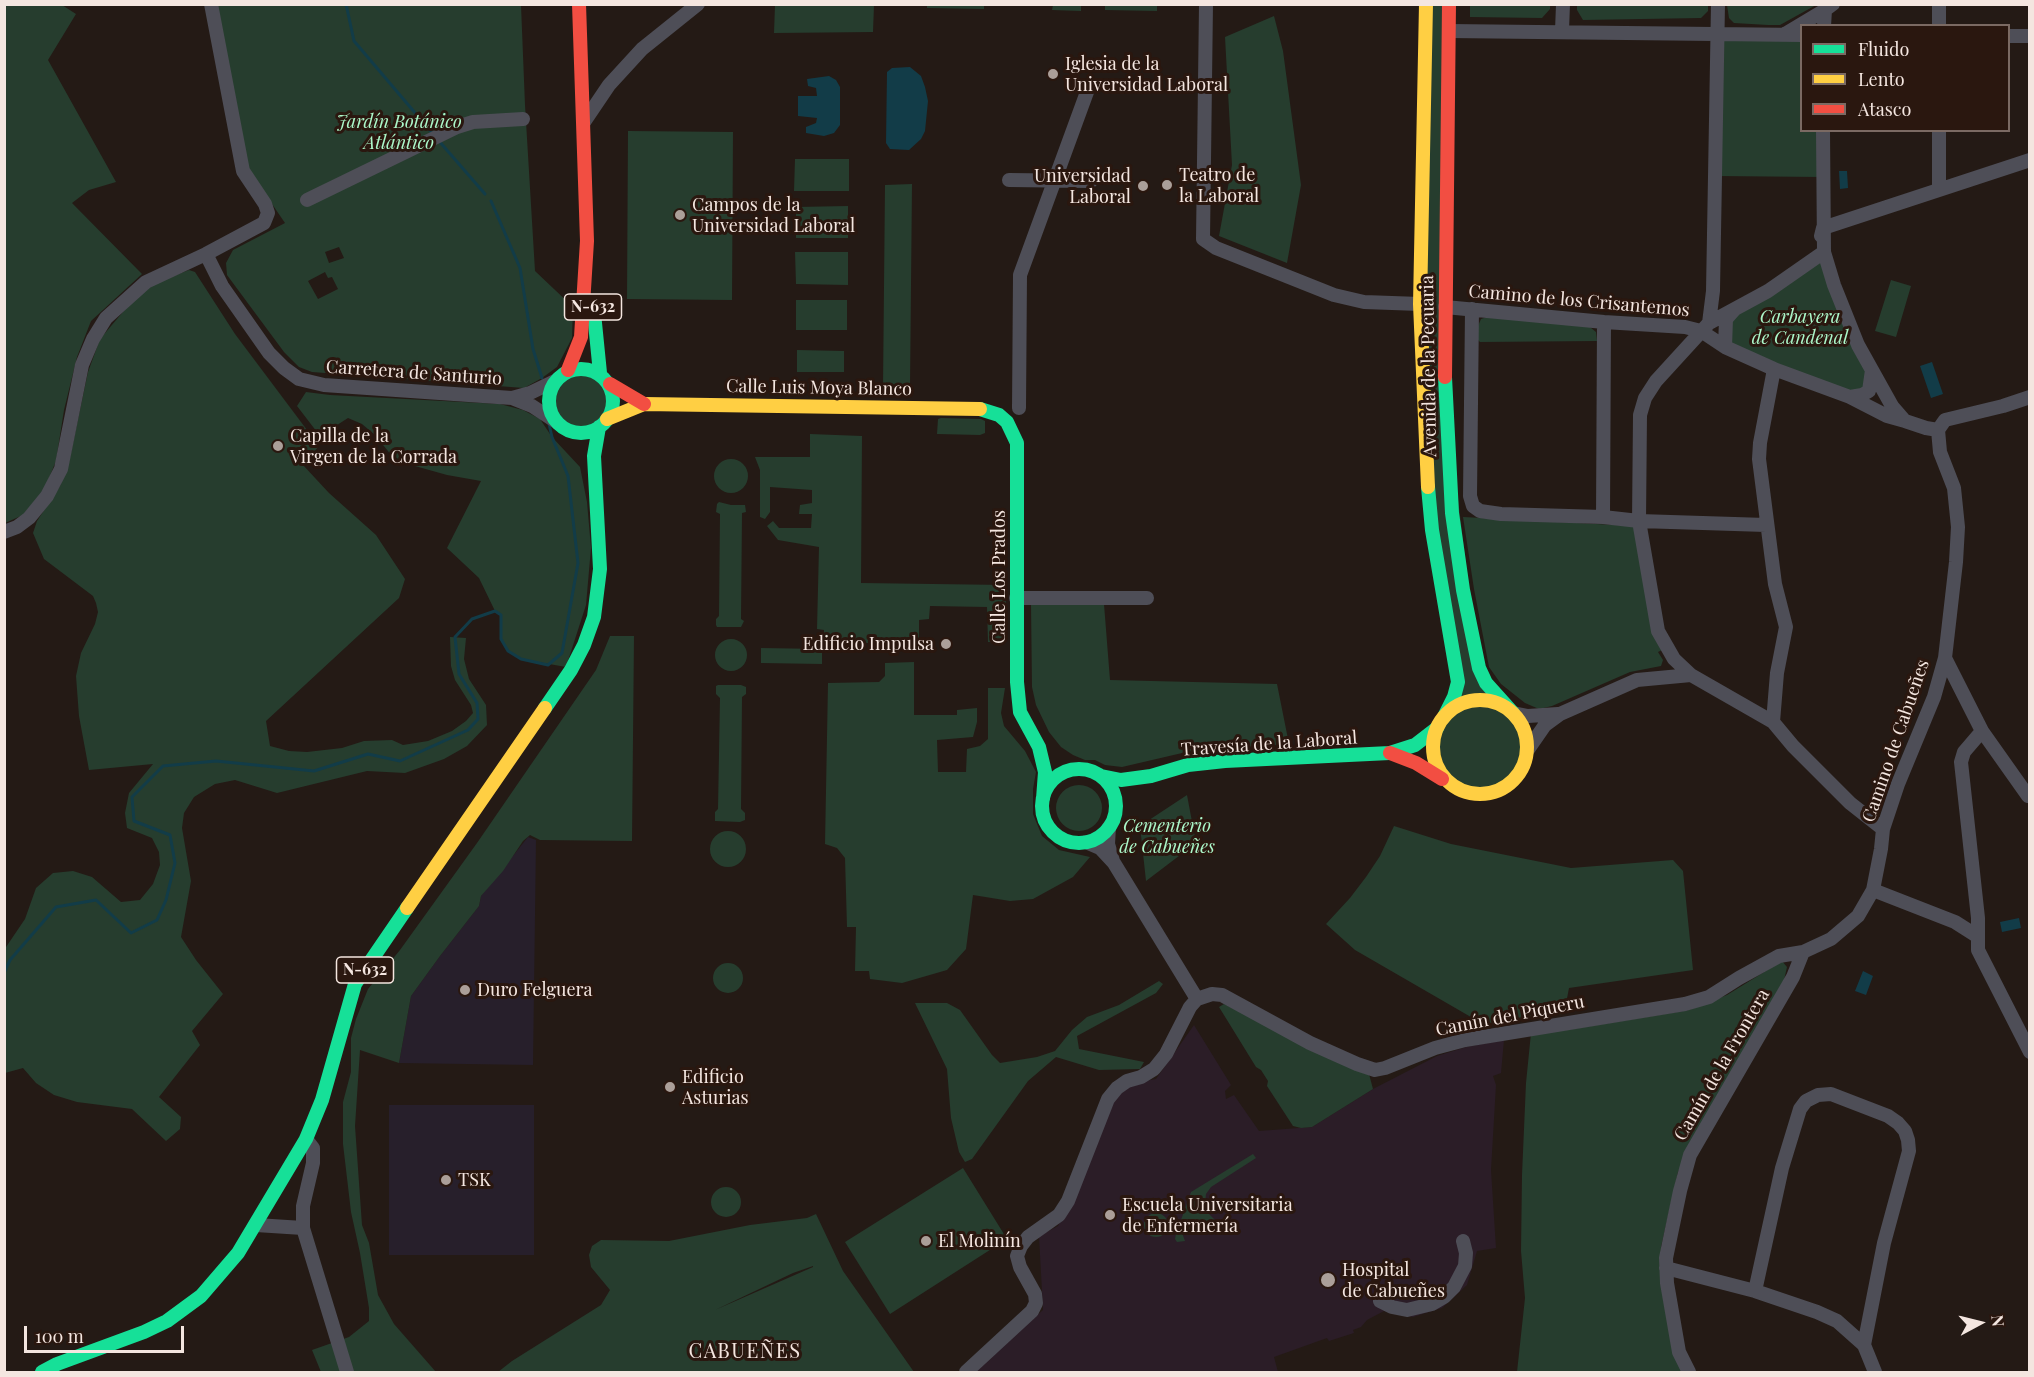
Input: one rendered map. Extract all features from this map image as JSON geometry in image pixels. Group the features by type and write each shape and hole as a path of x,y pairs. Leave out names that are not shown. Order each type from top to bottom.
{"main road":[{"name":"N-632","path":"579,4 587,241 600,373"},
{"name":"Avenida de la Pecuaria","path":"1426,4 1420,304 1426,466 1431,530 1458,682 1445,715"},
{"name":"Avenida de la Pecuaria","path":"1449,4 1445,395 1452,513 1463,590 1479,668 1486,683 1513,713"},
{"name":"N-632","path":"587,241 581,337 568,370 555,381 550,391 549,402 551,413 585,457 595,492"},
{"path":"563,427 578,433 589,432 603,423 614,401 610,384 600,373 585,369 568,370"},
{"name":"Calle Luis Moya Blanco","path":"610,384 644,404"},
{"name":"Calle Luis Moya Blanco","path":"603,423 644,404 938,407 977,408 993,411"},
{"name":"Calle Los Prados","path":"993,411 1007,422 1017,443 1017,682 1020,712 1039,747 1045,772 1043,799"},
{"name":"N-632","path":"42,1372 167,1321 201,1296 238,1253 256,1225 306,1139 322,1100 355,984 572,670 584,645 594,617 600,569 594,456 603,423"},
{"path":"1487,700 1513,713 1526,733 1526,760 1519,775 1509,785 1495,793 1472,795 1449,784 1435,766 1433,743 1437,728 1445,715 1460,704 1487,700"},
{"name":"Travesía de la Laboral","path":"1101,776 1121,780 1151,776 1188,765 1225,761 1390,753 1415,745 1437,728"},
{"path":"1039,747 1078,769"},
{"name":"Travesía de la Laboral","path":"1390,753 1416,763 1449,784"},
{"path":"1078,769 1089,770 1101,776 1112,789 1116,803 1112,822 1099,838 1086,842 1071,842 1053,832 1044,818 1043,799 1050,782 1064,772 1078,769"},
{"name":"Travesía de la Laboral","path":"1112,822 1130,794 1151,776"}],"street":[{"path":"4,532 17,527 28,518 47,496 61,469 82,365 93,339 106,318 146,282 264,223 267,213 265,204 243,171 211,4"},
{"path":"583,124 609,85 642,49 698,4"},
{"path":"1206,4 1203,239 1216,248 1334,295 1364,302 1420,304"},
{"path":"1562,32 1563,4"},
{"path":"1705,327 1713,291 1718,4"},
{"path":"1939,4 1940,24"},
{"path":"1825,24 1829,7"},
{"path":"1802,24 1829,7"},
{"path":"1784,35 1800,25"},
{"path":"1449,31 1800,35"},
{"path":"2010,36 2030,36"},
{"path":"1019,408 1020,275 1087,92"},
{"path":"307,200 427,141 473,122 523,119"},
{"path":"1823,132 1824,252 1858,345 1892,405 1905,421"},
{"path":"1939,189 1940,132"},
{"path":"1823,228 2030,160"},
{"path":"1009,180 1091,180"},
{"path":"1809,263 1818,249 1823,228"},
{"path":"1824,252 1768,291 1705,327 1656,381 1645,398 1640,415 1639,521 1658,631 1674,659 1690,675 1773,722 1793,746 1850,803 1882,829"},
{"name":"Carretera de Santurio","path":"206,254 222,286 269,353 299,379 324,385 512,398 532,406 563,427"},
{"path":"1809,263 1818,261 1825,264 1830,271"},
{"path":"1713,291 1726,308 1735,309"},
{"name":"Camino de los Crisantemos","path":"1445,307 1605,322 1705,327 1725,347 1774,369 1850,397 1887,416 1938,430"},
{"path":"1472,309 1470,496 1473,506 1480,511 1501,514 1766,525"},
{"path":"1725,347 1726,319 1735,309"},
{"path":"1603,517 1605,322"},
{"path":"1773,722 1777,673 1786,627 1775,584 1766,525 1760,451 1774,369"},
{"path":"1850,397 1869,391 1872,370"},
{"name":"Carretera de Santurio","path":"512,398 530,393 555,381"},
{"path":"1938,430 1945,420 2004,406 2030,396"},
{"name":"Camino de Cabueñes","path":"1803,952 1831,939 1858,916 1874,890 1882,829 1934,697 1945,658 1958,527 1954,488 1940,452 1938,430"},
{"path":"1016,598 1147,598"},
{"path":"1945,658 1982,731 2028,796"},
{"path":"1527,751 1545,725 1560,714 1637,680 1690,675"},
{"path":"1513,713 1528,716 1560,714"},
{"path":"1982,731 1964,752 1961,762 1978,918 1978,950 2030,1052"},
{"path":"1112,822 1108,844 1114,863"},
{"path":"966,1372 1032,1311 1036,1304 1035,1294 1020,1267 1017,1256 1021,1246 1059,1215 1068,1201 1107,1100 1117,1088 1127,1081 1141,1077 1154,1069 1166,1054 1190,1007 1197,999 1114,863 1100,848 1086,842"},
{"path":"1874,890 1955,921 1977,936"},
{"name":"Camín del Piqueru","path":"1197,999 1212,994 1222,995 1310,1043 1375,1070 1435,1048 1465,1040 1685,1004 1709,997 1779,956 1803,952"},
{"name":"Camín de la Frontera","path":"1689,1372 1679,1352 1667,1283 1666,1258 1690,1155 1793,977 1803,952"},
{"path":"1755,1291 1782,1168 1800,1109 1806,1101 1818,1095 1831,1094 1888,1116 1905,1131 1909,1151 1884,1243 1864,1345"},
{"path":"306,1139 313,1148 313,1163 303,1206 303,1228 346,1372"},
{"path":"256,1225 303,1228"},
{"path":"1380,1301 1392,1307 1407,1310 1432,1304 1444,1297 1454,1287 1465,1266 1466,1253 1463,1241"},
{"path":"1666,1268 1755,1291 1837,1321 1864,1345 1875,1372"}],"shaded area":[{"path":"528,837 536,840 533,1065 399,1063 411,996 479,906 481,896"},
{"path":"1194,1025 1231,1085 1225,1091 1226,1099 1234,1095 1259,1131 1312,1127 1373,1089 1437,1056 1466,1047 1504,1040 1501,1073 1493,1076 1496,1085 1491,1170 1496,1248 1477,1251 1467,1285 1442,1308 1413,1317 1384,1311 1353,1330 1354,1333 1329,1341 1327,1338 1274,1357 1278,1372 973,1372 1043,1310 1039,1236 1058,1226 1089,1163 1111,1102 1133,1083 1156,1079"},
{"path":"389,1105 534,1105 534,1255 389,1255"}],"green space":[{"path":"1577,4 1708,4 1708,11 1701,18 1583,20 1577,10"},
{"path":"1727,4 1816,5 1780,25 1768,25 1734,23 1729,18"},
{"path":"5,5 62,5 76,14 48,60 116,182 89,190 72,203 142,274 91,321 77,357 64,410 56,461 44,490 23,515 5,523"},
{"name":"Jardín Botánico Atlántico","path":"216,5 521,5 535,271 573,307 572,338 557,367 524,388 312,372 299,367 284,352 227,275 226,263 233,250 285,223 248,169","holes":["339,247 344,258 329,263 325,252","325,272 328,278 332,277 338,289 318,299 308,281"]},
{"path":"775,5 874,5 873,32 774,33"},
{"path":"927,5 984,5 984,9 927,8"},
{"path":"1053,5 1081,5 1081,11 1052,10"},
{"path":"1105,5 1157,5 1157,11 1105,10"},
{"path":"1426,5 1449,5 1445,395 1479,668 1519,720 1526,733 1526,760 1519,775 1502,790 1484,795 1463,792 1449,784 1435,766 1433,755 1437,728 1454,697 1432,530 1420,304"},
{"path":"1470,5 1550,5 1550,9 1542,18 1470,17"},
{"path":"1274,16 1283,51 1301,185 1287,263 1219,236 1232,165 1225,37"},
{"path":"1717,33 1800,35 1800,132 1823,132 1822,177 1715,176"},
{"name":"Campos de la Universidad Laboral","path":"628,131 733,132 732,300 627,299"},
{"path":"795,159 849,159 849,191 794,191"},
{"path":"912,184 910,387 883,387 885,185"},
{"path":"848,206 848,238 796,238 796,207"},
{"path":"795,252 848,252 848,285 796,284"},
{"name":"Carbayera de Candenal","path":"1818,261 1825,264 1872,370 1862,395 1725,347 1726,319"},
{"path":"189,270 195,272 235,334 319,446 303,465 329,493 376,535 405,579 399,598 266,721 270,746 289,751 307,752 342,748 364,741 392,740 403,745 428,741 452,731 473,713 471,705 455,680 451,666 450,637 466,638 464,659 469,679 486,705 487,725 467,746 444,759 405,773 367,771 277,793 235,780 215,784 194,797 184,813 182,828 191,881 181,937 223,994 192,1031 200,1045 159,1097 181,1117 180,1129 166,1141 132,1109 77,1102 54,1095 36,1083 23,1068 5,1073 4,950 25,919 36,888 53,873 73,871 92,877 121,902 140,900 153,884 160,865 159,852 152,838 127,828 125,813 129,793 153,764 89,770 79,716 76,676 81,653 95,624 98,612 96,603 93,596 44,559 33,533 37,521 60,486 69,462 88,372 100,339 128,306 149,288 160,281"},
{"path":"1891,280 1911,286 1896,337 1875,331"},
{"path":"796,300 847,300 847,330 796,330"},
{"path":"1490,316 1590,327 1596,332 1597,341 1480,342 1476,338 1478,326 1481,319"},
{"path":"797,350 844,351 844,372 797,372"},
{"path":"585,369 600,373 613,392 614,401 612,410 589,432 578,433 558,423 551,413 549,402 555,381 568,370"},
{"path":"306,392 500,404 523,410 540,419 552,437 580,467 587,502 591,548 586,605 566,667 521,659 508,651 501,639 501,615 495,611 479,578 447,548 481,481 447,475 415,466 392,456 375,435 362,424 348,418 320,436 297,406"},
{"path":"938,419 981,419 985,421 985,433 980,435 937,434"},
{"path":"810,434 862,436 861,583 1006,585 1006,642 988,642 987,607 930,606 929,619 919,620 919,648 898,648 898,643 824,643 824,630 817,629 819,547 778,540 767,526 773,521 779,528 811,528 812,514 799,514 800,505 812,503 812,490 770,487 770,512 765,519 760,517 760,470 755,457 810,457"},
{"path":"731,459 743,464 748,476 743,488 731,493 719,488 714,476 719,464"},
{"path":"719,502 745,505 746,512 742,513 741,619 744,621 741,627 717,627 716,625 716,619 719,616 720,514 716,512"},
{"path":"1463,517 1634,526 1662,650 1658,652 1663,660 1661,666 1630,672 1552,706 1539,709 1525,703 1501,684 1489,667"},
{"path":"1104,604 1110,680 1277,684 1289,744 1195,750 1122,767 1105,765 1095,760 1085,760 1061,747 1049,732 1036,705 1032,687 1031,605"},
{"path":"610,636 634,636 632,841 540,840 530,835 481,896 479,906 411,996 399,1063 360,1050 355,1126 362,1225 369,1243 378,1295 394,1324 436,1372 321,1372 312,1350 349,1337 369,1321 360,1253 351,1212 343,1144 343,1102 351,1072 351,1038 356,1019 368,989 400,950 477,843 596,670"},
{"path":"731,639 742,644 747,655 742,666 731,671 720,666 715,655 720,644"},
{"path":"761,648 822,649 822,664 761,663"},
{"path":"914,662 914,715 957,715 957,710 977,708 977,722 973,737 937,740 938,772 966,772 967,749 980,746 988,739 988,688 1005,688 1001,713 1004,726 1025,751 1036,772 1033,814 1042,836 1059,850 1090,857 1073,877 1033,899 1010,901 973,895 966,949 947,970 902,983 870,979 869,971 855,971 856,927 847,927 845,858 837,848 825,844 828,683 879,682 885,676 885,663"},
{"path":"716,686 746,687 746,694 742,697 741,809 745,813 745,820 740,822 715,821 715,812 718,809 720,698 716,694"},
{"path":"1079,785 1088,786 1096,791 1101,799 1101,817 1096,825 1088,830 1079,831 1070,830 1062,825 1057,817 1056,808 1057,799 1062,791 1070,786"},
{"name":"Cementerio de Cabueñes","path":"1187,795 1196,843 1146,881 1140,826"},
{"path":"1394,826 1451,844 1571,868 1673,860 1683,871 1693,970 1569,988 1564,1014 1483,1024 1355,950 1326,924 1366,877 1380,856"},
{"path":"728,831 741,836 746,849 741,862 728,867 715,862 710,849 715,836"},
{"path":"1782,961 1787,967 1784,980 1700,1127 1678,1172 1661,1247 1660,1280 1673,1352 1683,1372 1517,1372 1525,1298 1521,1251 1522,1175 1526,1083 1531,1033 1566,1030 1689,1010 1727,995"},
{"path":"728,963 739,967 743,978 739,989 728,993 717,989 713,978 717,967"},
{"path":"1159,981 1163,984 1156,993 1077,1036 1079,1049 1144,1062 1140,1069 1099,1070 1056,1057 1028,1081 972,1159 965,1162 959,1152 951,1118 947,1069 915,1003 947,1003 960,1010 1000,1063 1037,1057 1055,1051 1072,1030 1087,1017 1119,1005"},
{"path":"1224,1004 1369,1074 1373,1089 1312,1127 1293,1126 1267,1086 1268,1081 1261,1070 1256,1067 1219,1007"},
{"path":"1253,1154 1256,1158 1211,1187 1206,1194 1205,1205 1209,1214 1215,1220 1225,1224 1224,1227 1206,1234 1204,1228 1194,1231 1181,1230 1185,1241 1177,1242 1176,1234 1191,1192"},
{"name":"El Molinín","path":"963,1168 1007,1239 890,1314 845,1242"},
{"path":"726,1187 737,1191 741,1202 737,1213 726,1217 715,1213 711,1202 715,1191"},
{"path":"1156,1213 1165,1216 1168,1225 1165,1234 1156,1237 1147,1234 1144,1225 1147,1216"},
{"path":"816,1214 843,1271 914,1372 498,1372 601,1305 610,1290 591,1267 589,1255 592,1246 601,1240 669,1241 750,1225 807,1218","holes":["813,1267 715,1310 793,1273"]}],"water":[{"path":"910,67 921,76 925,87 928,101 925,131 921,139 909,150 890,149 886,143 887,72 892,68"},
{"path":"829,76 836,80 840,87 840,125 834,133 824,136 806,133 806,127 816,123 817,118 798,116 798,96 817,96 816,88 808,86 807,79"},
{"path":"1839,171 1847,171 1848,188 1840,189"},
{"path":"1932,362 1943,394 1931,398 1920,366"},
{"path":"2019,918 2021,928 2002,932 2000,922"},
{"path":"1863,971 1873,976 1866,995 1855,991"}],"waterway":[{"path":"346,4 354,41 433,134"},
{"path":"439,141 485,194"},
{"path":"491,201 520,268 533,349 542,378"},
{"path":"4,973 10,960 56,907 96,900 131,933 157,920 166,900 175,863 170,835 134,821 132,797 163,766 216,761 314,771 368,754 400,761 468,730 478,719 477,703 459,674 455,637 472,619 495,611 501,615 501,639 508,651 521,659 548,665 562,653 578,563 568,476 549,424"}],"traffic: fast":[{"path":"594,313 600,373"},
{"path":"575,369 587,369 604,378 611,389 613,401 611,413 604,424 587,433 575,433 563,428 554,419 549,407 549,395 554,383 563,374 575,369"},
{"path":"1445,377 1452,513 1463,590 1479,668 1486,683 1513,713"},
{"path":"980,409 999,415 1007,422 1017,443 1017,682 1020,712 1039,747 1045,772 1043,799"},
{"path":"545,708 571,670 584,645 594,617 600,569 594,456 599,427"},
{"path":"1428,487 1432,530 1458,682 1445,715"},
{"path":"1101,776 1121,780 1151,776 1188,765 1225,761 1390,753 1415,745 1437,728"},
{"path":"1079,769 1093,772 1105,780 1113,792 1116,806 1113,820 1105,832 1093,840 1079,843 1065,840 1053,832 1045,820 1042,806 1045,792 1053,780 1065,772 1079,769"},
{"path":"42,1372 167,1321 201,1296 238,1253 306,1139 322,1100 355,984 407,908"}],"traffic: slow":[{"path":"1426,4 1420,304 1428,487"},
{"path":"607,419 644,404 980,409"},
{"path":"1480,700 1498,703 1513,714 1524,729 1527,747 1524,765 1513,780 1498,791 1480,794 1462,791 1447,780 1436,765 1433,747 1436,729 1447,714 1462,703 1480,700"},
{"path":"407,908 545,708"}],"traffic: jam":[{"path":"568,370 581,337 587,241 579,4"},
{"path":"1445,377 1449,4"},
{"path":"610,384 644,404"},
{"path":"1390,753 1416,763 1442,779"}],"place":[{"name":"Iglesia de la Universidad Laboral","path":"1053,74"},
{"name":"Teatro de la Laboral","path":"1167,185"},
{"name":"Universidad Laboral","path":"1143,186"},
{"name":"Campos de la Universidad Laboral","path":"680,215"},
{"name":"Capilla de la Virgen de la Corrada","path":"278,446"},
{"name":"Edificio Impulsa","path":"946,644"},
{"name":"Duro Felguera","path":"465,990"},
{"name":"Edificio Asturias","path":"670,1087"},
{"name":"TSK","path":"446,1180"},
{"name":"Escuela Universitaria de Enfermería","path":"1110,1215"},
{"name":"El Molinín","path":"926,1241"},
{"name":"Hospital de Cabueñes","path":"1328,1280"}],"district":[{"name":"CABUEÑES","path":"745,1352"}]}
